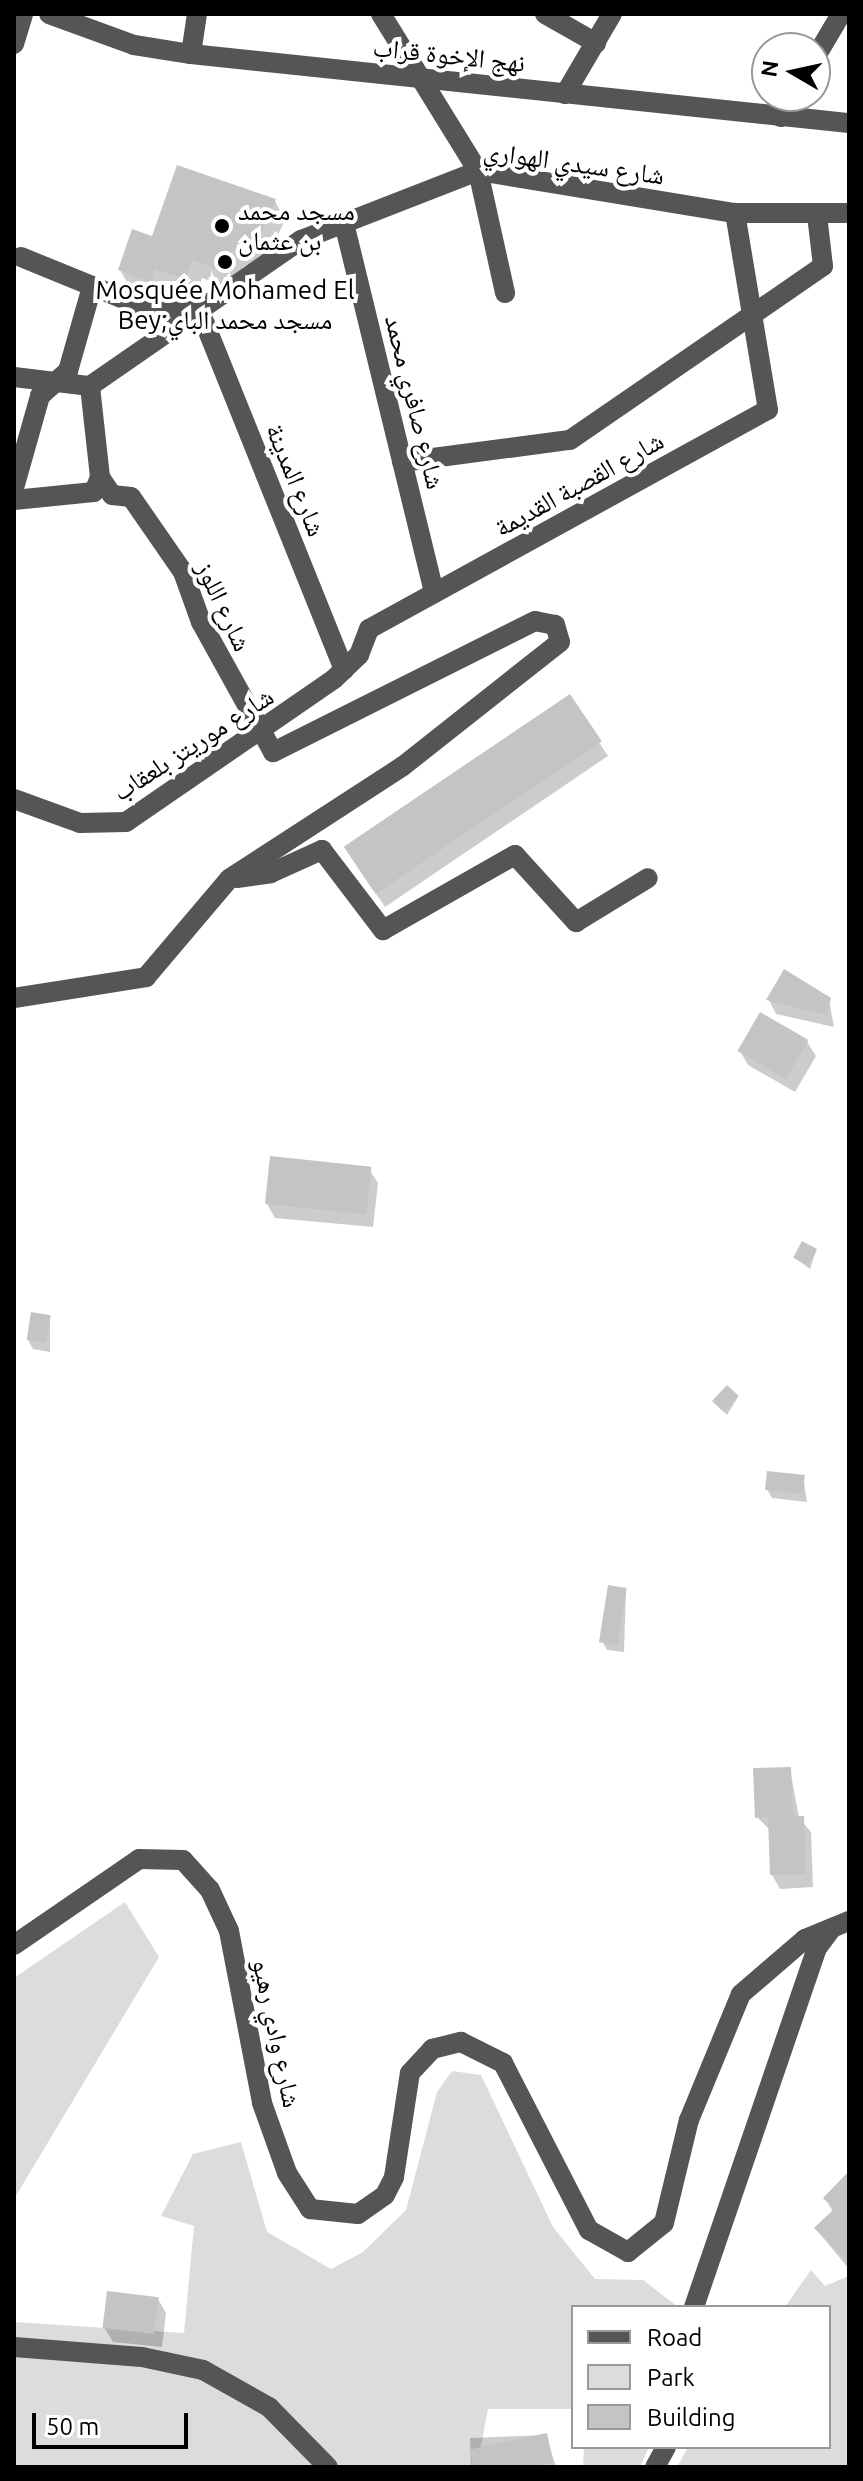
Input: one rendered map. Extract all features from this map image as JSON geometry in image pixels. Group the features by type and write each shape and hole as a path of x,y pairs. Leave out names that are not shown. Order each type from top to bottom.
{"street":[{"path":"14,44 23,14"},
{"name":"نهج الإخوة قراب","path":"49,14 134,45 191,54 849,123"},
{"path":"191,54 197,14"},
{"path":"381,14 478,171 505,293"},
{"path":"545,14 596,43"},
{"path":"565,94 612,14"},
{"path":"830,32 841,14"},
{"path":"781,117 784,112"},
{"name":"شارع سيدي الهواري","path":"90,386 301,240 478,171 735,213 849,213"},
{"name":"شارع القصبة القديمة","path":"344,670 369,629 768,410 735,213"},
{"path":"402,462 570,440 752,309 823,266 817,215"},
{"name":"شارع صافري محمد","path":"344,223 434,593"},
{"path":"21,257 141,306 199,309"},
{"path":"14,488 48,385 68,371 92,287"},
{"name":"شارع المدينة","path":"199,309 344,670"},
{"path":"14,377 48,385 90,386 100,477 94,492 14,500"},
{"name":"شارع اللوز","path":"100,477 112,495 131,497 183,572 259,735"},
{"path":"14,998 146,977 229,879 403,766 560,642 561,634 535,621 292,749 273,752 259,735"},
{"name":"شارع موريتز بلعقاب","path":"14,799 80,823 126,822 259,735 344,670"},
{"path":"229,879 271,873 322,850 383,930 515,855 576,922 648,878"},
{"name":"شارع وادي رهيو","path":"14,1945 139,1859 169,1856 192,1867 229,1931 252,2065 278,2149 300,2198 325,2216 358,2214 385,2195 394,2177 410,2073 446,2044 491,2052 589,2230 628,2252 664,2223 689,2120 741,1994 779,1957 842,1923"},
{"path":"695,2305 817,1948 842,1923"},
{"path":"14,2347 142,2357 203,2370 269,2407 328,2467"},
{"path":"655,2467 665,2449"}],"green space":[{"path":"125,1902 159,1957 14,2199 14,1978"},
{"path":"452,2071 481,2075 553,2227 595,2279 643,2280 675,2305 571,2305 571,2409 488,2409 477,2467 14,2467 14,2322 184,2333 194,2226 161,2216 193,2154 241,2142 267,2232 331,2269 363,2252 406,2210 437,2092"},
{"path":"811,2270 825,2286 849,2276 849,2467 677,2467 687,2449 831,2449 831,2305 786,2305"},
{"path":"584,2449 648,2449 640,2467 583,2467"}],"building":[{"name":"مسجد محمد بن عثمان","path":"177,165 276,199 251,254 234,248 225,272 192,260 185,279 155,269 151,282 118,270 132,229 152,236"},
{"path":"570,694 602,741 376,894 344,847"},
{"path":"784,969 831,998 827,1015 766,1000"},
{"path":"760,1012 808,1040 786,1079 738,1051"},
{"path":"270,1156 371,1167 366,1214 265,1204"},
{"path":"802,1241 817,1249 808,1266 793,1258"},
{"path":"31,1312 51,1315 46,1343 27,1340"},
{"path":"727,1385 739,1396 724,1412 712,1401"},
{"path":"767,1471 805,1475 803,1494 765,1490"},
{"path":"608,1585 627,1588 618,1645 599,1642"},
{"path":"791,1767 793,1816 804,1816 806,1874 770,1875 768,1817 755,1818 753,1768"},
{"path":"849,2171 849,2263 814,2228 834,2209 823,2198"},
{"path":"107,2291 159,2297 154,2334 102,2328"},
{"path":"547,2433 553,2462 531,2467 473,2467 470,2449"}],"place":[{"name":"مسجد محمد بن عثمان","path":"222,226"},
{"name":"Mosquée Mohamed El Bey;مسجد محمد الباي","path":"225,262"}]}
